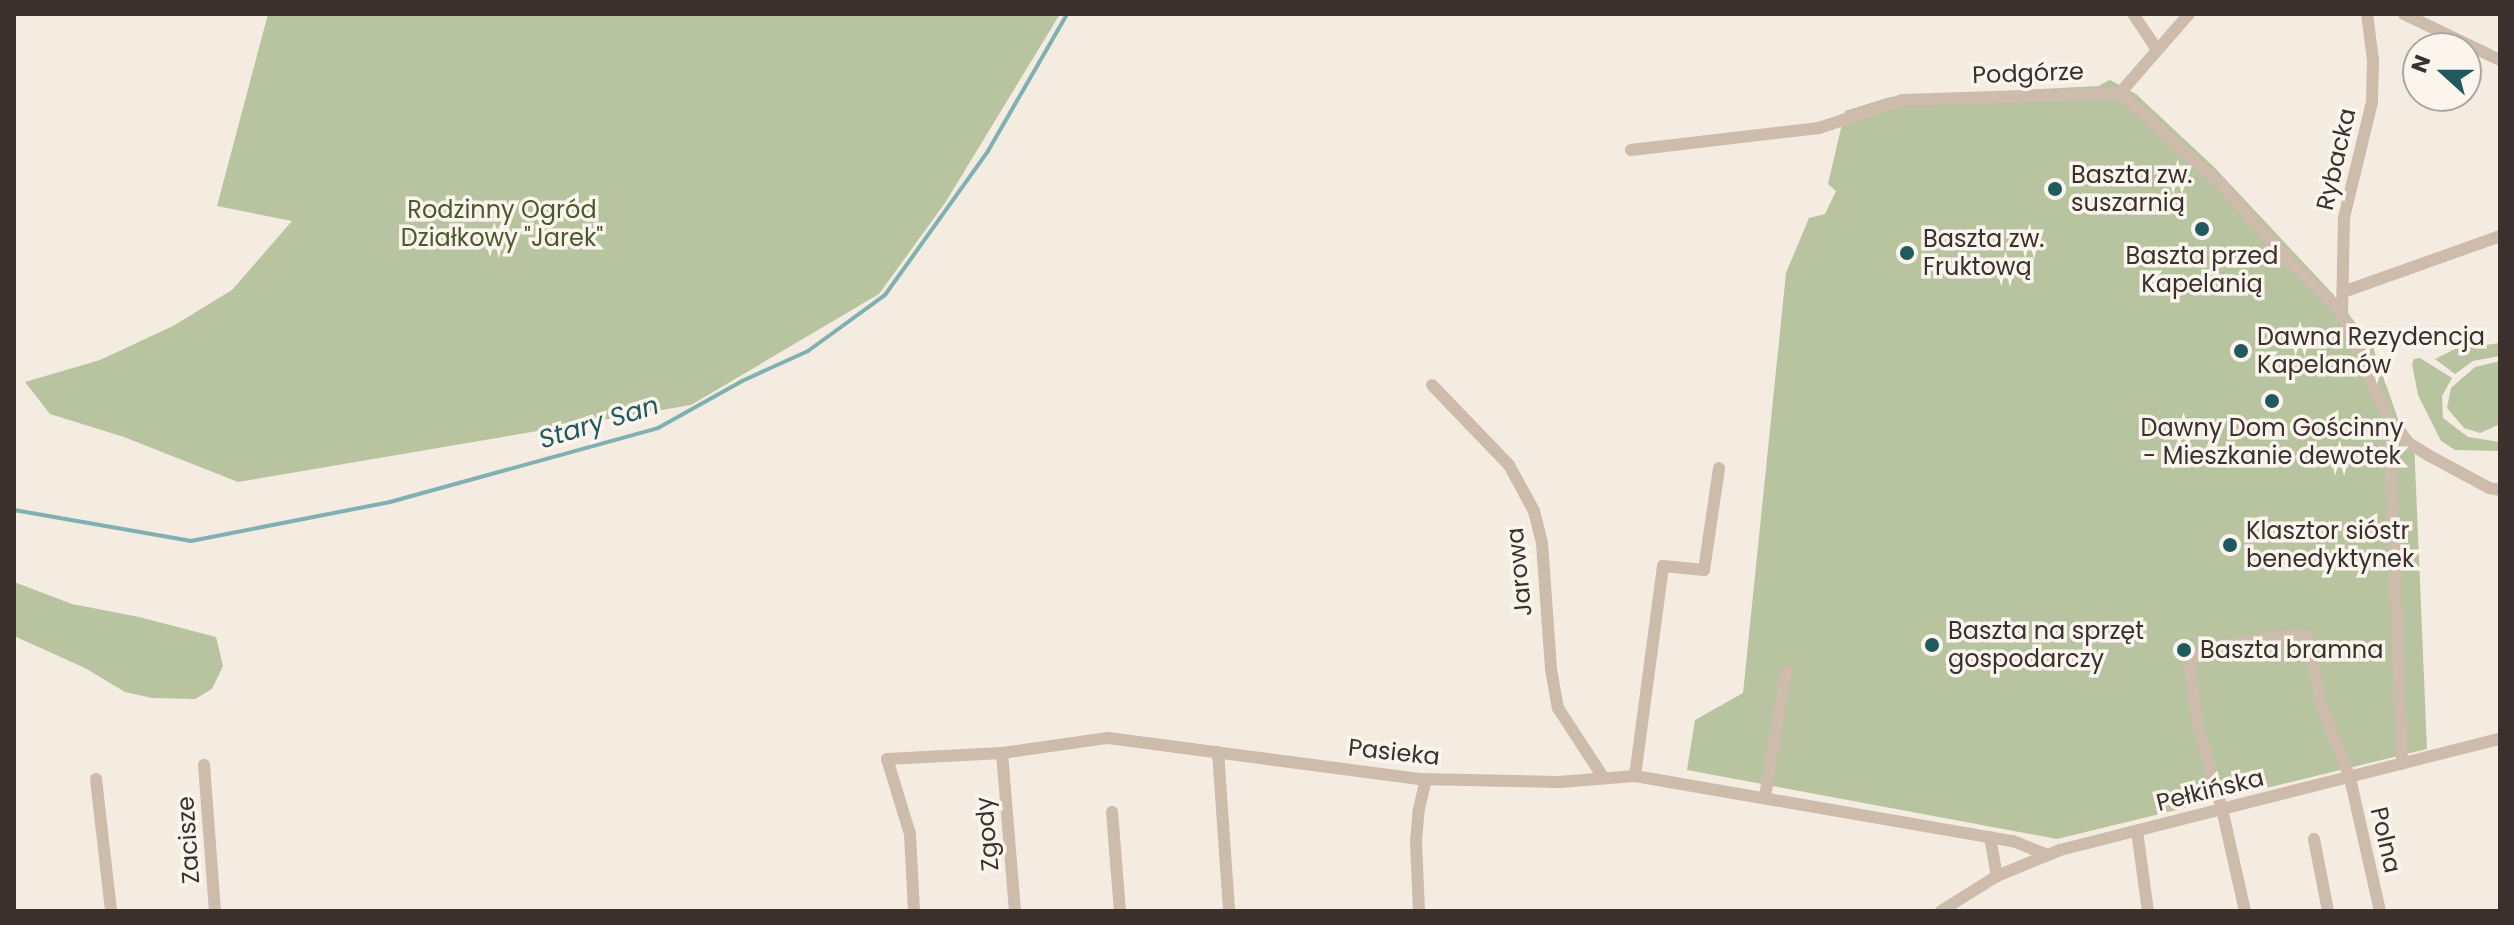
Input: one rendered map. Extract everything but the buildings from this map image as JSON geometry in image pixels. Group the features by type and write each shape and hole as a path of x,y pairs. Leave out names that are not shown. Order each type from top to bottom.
{"street":[{"path":"2133,14 2156,48"},
{"path":"2189,14 2156,48 2120,93 2223,187 2285,257 2342,314 2389,421 2410,444 2494,489"},
{"name":"Rybacka","path":"2342,314 2344,218 2372,102 2373,60 2367,14"},
{"path":"2404,14 2500,60"},
{"name":"Podgórze","path":"1631,150 1819,128 1902,100 2120,93"},
{"path":"2343,292 2500,236"},
{"name":"Jarowa","path":"1432,385 1509,465 1534,511 1542,543 1551,669 1558,708 1603,777"},
{"path":"2389,421 2402,764"},
{"path":"1635,776 1663,566 1704,570 1719,468"},
{"name":"Polna","path":"2222,809 2198,727 2189,661 2216,647 2286,636 2308,636 2321,705 2350,778 2380,911"},
{"path":"1765,796 1786,672"},
{"name":"Pasieka","path":"914,911 910,834 887,759 1002,753 1108,738 1426,779 1559,782 1635,776 2013,841 2047,855"},
{"name":"Pełkińska","path":"1941,911 1997,876 2047,855 2500,739"},
{"path":"1218,752 1229,911"},
{"name":"Zgody","path":"1002,753 1015,911"},
{"name":"Zacisze","path":"204,765 215,911"},
{"path":"96,779 111,911"},
{"path":"1419,911 1416,841 1426,779"},
{"path":"2222,809 2245,911"},
{"path":"1112,812 1120,911"},
{"path":"2137,831 2148,911"},
{"path":"1990,837 1997,876"},
{"path":"2314,839 2328,911"}],"green space":[{"name":"Rodzinny Ogród Działkowy \"Jarek\"","path":"268,14 1060,14 945,203 879,294 691,405 238,482 124,437 50,414 25,382 100,360 173,326 232,290 292,221 217,206"},
{"path":"2110,80 2136,94 2214,167 2332,293 2372,344 2398,419 2414,440 2427,749 2057,839 1687,770 1695,720 1743,693 1786,273 1809,218 1825,214 1836,191 1828,184 1845,111 1890,97 2098,86"},
{"path":"2500,343 2500,356 2473,361 2455,374 2435,359 2455,349"},
{"path":"2420,358 2452,378 2442,396 2443,418 2468,437 2500,442 2500,451 2455,450 2441,441 2418,395 2412,364 2414,359"},
{"path":"2500,361 2500,424 2480,433 2464,428 2447,408 2451,388 2475,367"},
{"path":"14,582 72,604 216,637 223,666 212,689 195,699 152,698 125,692 85,668 14,636"}],"waterway":[{"name":"Stary San","path":"14,510 191,541 390,502 658,428 742,381 808,351 885,295 988,151 1067,14"}],"place":[{"name":"Baszta zw. suszarnią","path":"2055,189"},
{"name":"Baszta przed Kapelanią","path":"2202,229"},
{"name":"Baszta zw. Fruktową","path":"1907,253"},
{"name":"Dawna Rezydencja Kapelanów","path":"2241,351"},
{"name":"Dawny Dom Gościnny - Mieszkanie dewotek","path":"2272,401"},
{"name":"Klasztor sióstr benedyktynek","path":"2230,545"},
{"name":"Baszta na sprzęt gospodarczy","path":"1932,645"},
{"name":"Baszta bramna","path":"2184,650"}]}
